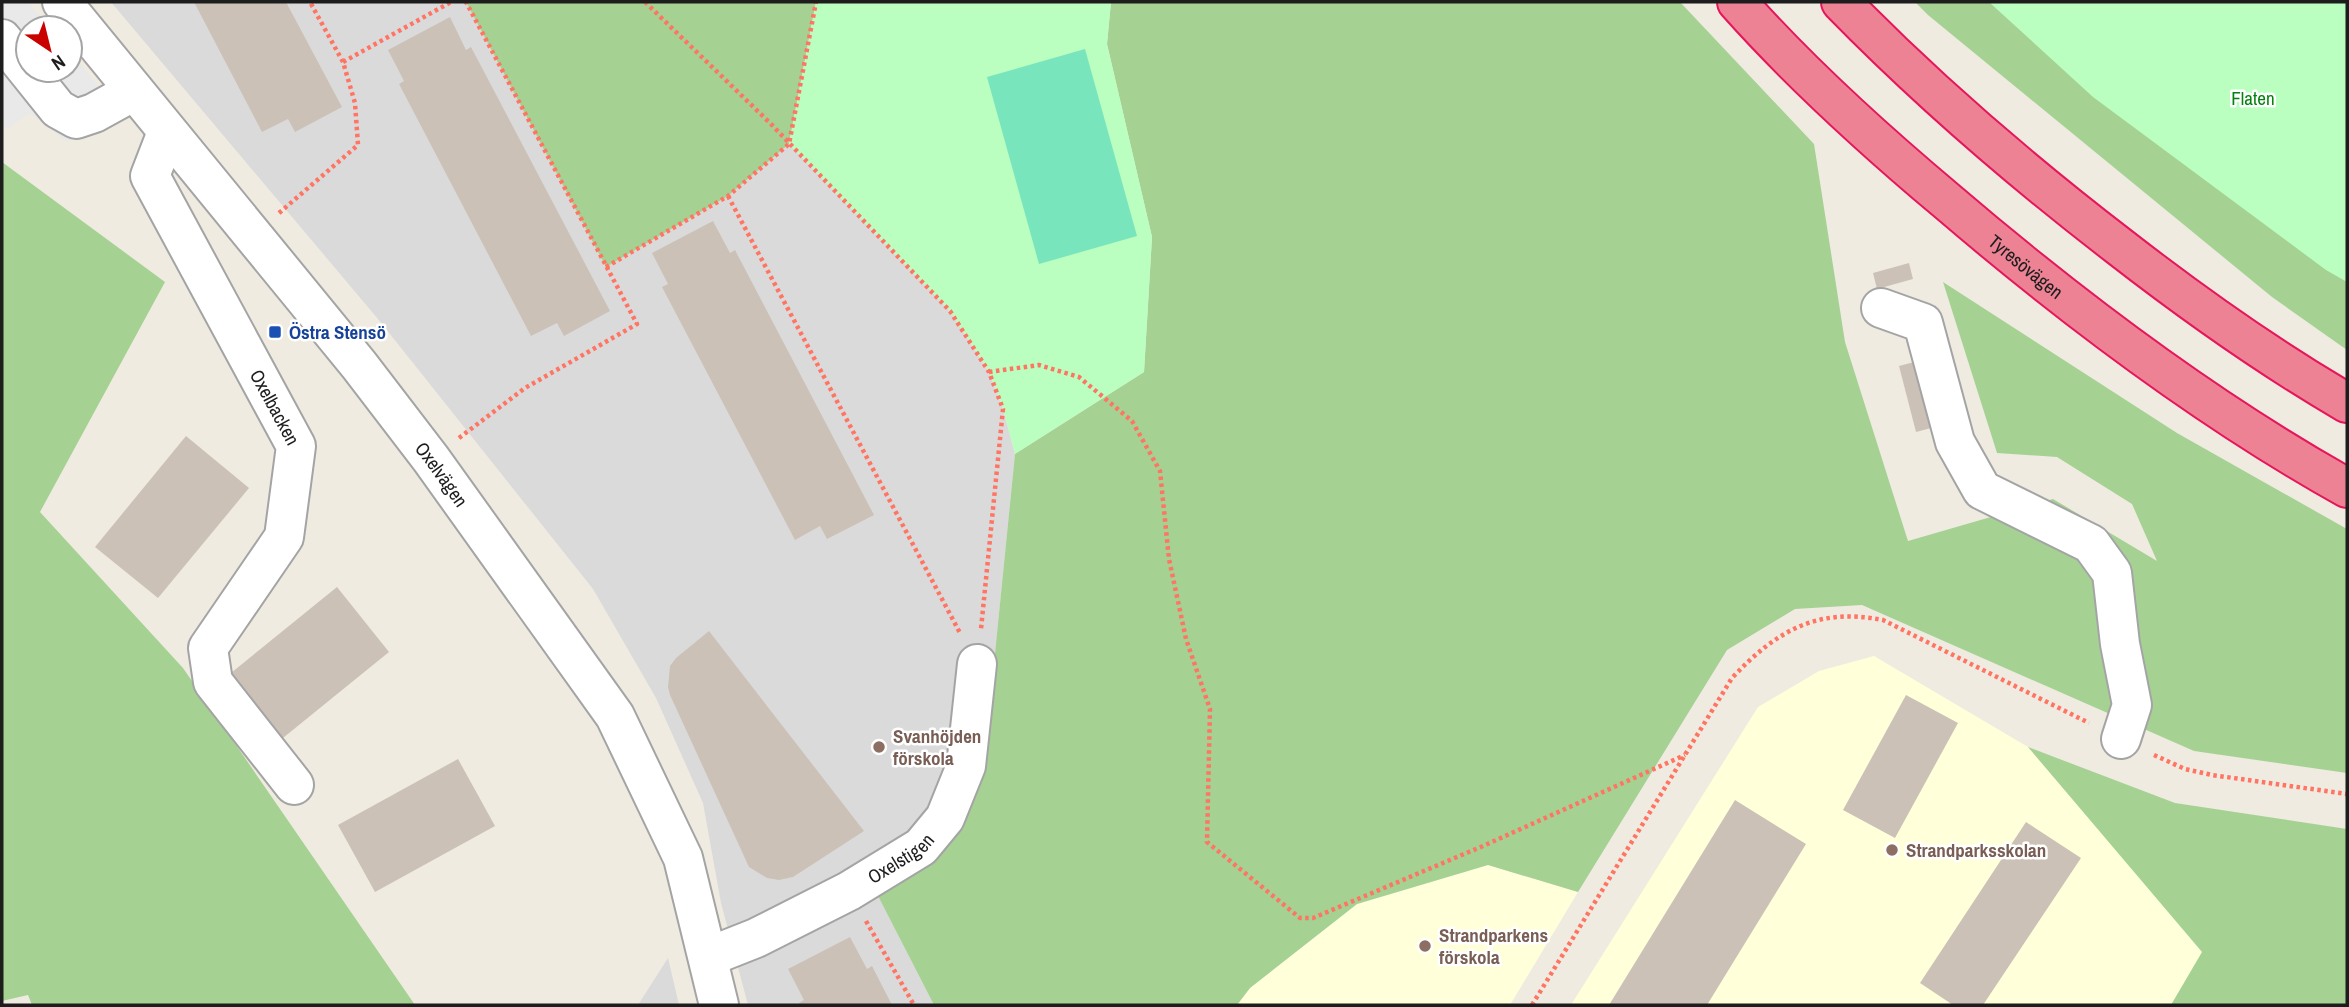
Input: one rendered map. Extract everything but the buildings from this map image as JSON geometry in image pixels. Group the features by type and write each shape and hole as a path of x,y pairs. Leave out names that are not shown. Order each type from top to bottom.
{"highway":[{"name":"Tyresövägen","path":"1737,2 1832,98 1911,171 2009,255 2110,334 2204,399 2347,488"},
{"path":"1841,2 1969,125 2062,202 2157,276 2238,333 2347,403"}],"street":[{"name":"Oxelvägen","path":"62,2 359,365 431,459 615,716 683,858 718,1005"},
{"path":"2,39 58,109 76,119 94,113 134,91"},
{"name":"Oxelbacken","path":"167,132 150,176 296,446 284,537 208,648 213,682 294,785"},
{"path":"1881,308 1923,323 1955,442 1982,490 2091,544 2112,573 2120,644 2132,705 2121,739"},
{"name":"Oxelstigen","path":"708,957 755,938 849,891 921,847 945,818 966,766 977,664"}],"path":[{"path":"252,236 358,145 355,103 343,62 310,2"},
{"path":"343,62 451,2"},
{"path":"431,459 525,388 637,324 466,2"},
{"path":"645,2 789,144 950,311 989,372 1003,409 977,664"},
{"path":"606,267 728,196 789,144 816,2"},
{"path":"728,196 977,664"},
{"path":"989,372 1039,365 1079,377 1132,421 1160,471 1169,559 1186,639 1210,709 1208,842 1300,918 1313,918 1337,908 1685,755"},
{"path":"1532,1005 1732,678 1754,655 1788,630 1808,622 1860,616 1883,620 2185,769 2347,794"},
{"path":"849,891 914,1005"}],"shaded area":[{"path":"2,2 28,2 38,14 14,14 14,84 84,84 84,69 124,117 67,142 30,113 7,129 2,122"},
{"path":"111,2 466,2 606,266 728,196 789,144 950,311 989,372 1003,409 1015,454 984,763 962,828 928,866 876,891 934,1005 748,1005 721,903 703,803 656,698 593,589 378,319"},
{"name":"Strandparksskolan","path":"1874,656 2028,747 2203,952 2171,1005 1571,1005 1758,707 1819,671"},
{"name":"Strandparkens förskola","path":"1488,865 1578,892 1510,1005 1237,1005 1250,988 1357,904"},
{"path":"668,958 679,1005 638,1005"}],"green space":[{"path":"466,2 816,2 789,144 728,196 606,267"},
{"path":"816,2 1111,2 1107,44 1152,237 1144,372 1015,454 1003,409 989,372 950,311 789,144"},
{"path":"1111,2 1680,2 1814,144 1845,342 1908,541 2053,499 2157,561 2132,504 2057,457 1997,453 1943,282 2177,433 2347,529 2347,773 2194,751 1862,605 1795,609 1727,650 1578,892 1488,865 1357,904 1250,988 1237,1005 934,1005 875,890 928,866 962,828 984,763 1015,454 1144,372 1152,237 1107,44"},
{"name":"Flaten","path":"1915,2 2347,2 2347,350 2272,297"},
{"name":"Flaten","path":"1989,2 2347,2 2347,282 2326,270 2093,97"},
{"path":"1085,49 1137,236 1039,264 987,77"},
{"path":"2,162 165,282 40,512 183,668 415,1005 32,1005 28,995 2,1001"},
{"path":"2028,747 2175,803 2347,829 2347,1005 2171,1005 2202,952"}],"place":[{"name":"Östra Stensö","path":"275,332"},
{"name":"Svanhöjden förskola","path":"879,747"},
{"name":"Strandparksskolan","path":"1892,850"},
{"name":"Strandparkens förskola","path":"1425,946"}]}
